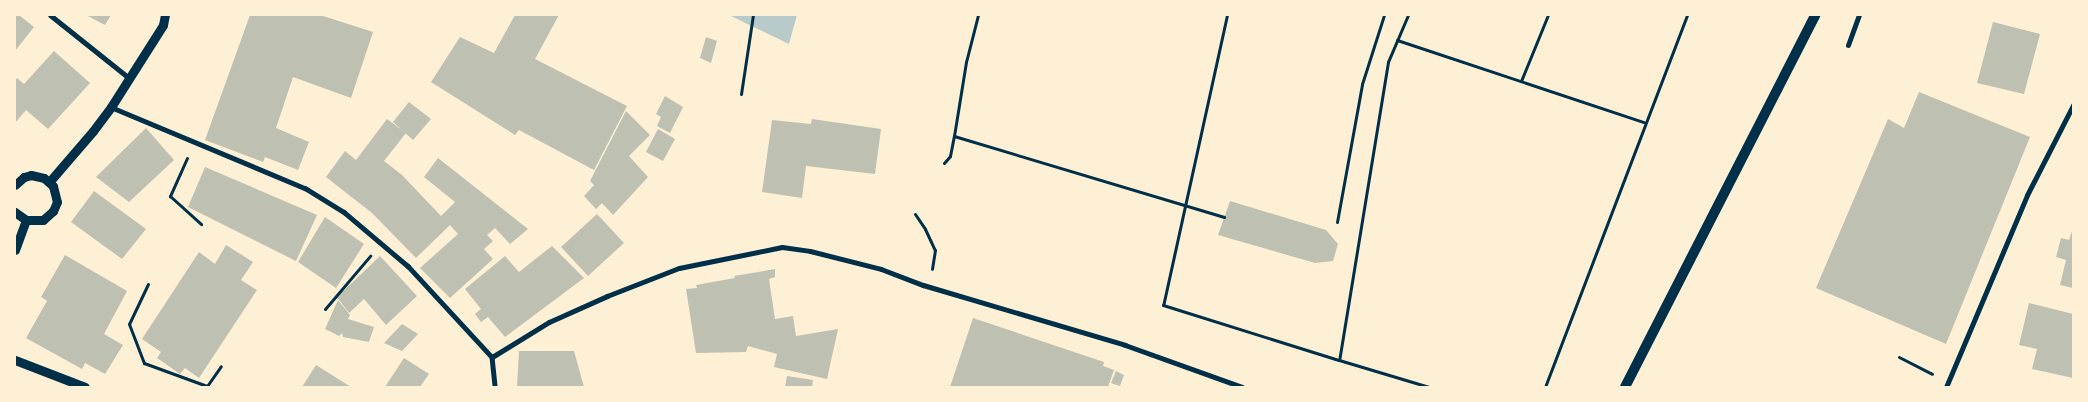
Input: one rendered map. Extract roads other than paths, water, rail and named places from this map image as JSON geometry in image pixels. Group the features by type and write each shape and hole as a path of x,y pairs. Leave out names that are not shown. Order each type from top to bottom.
{"main road":[{"path":"1625,387 1815,15"}],"street":[{"path":"50,15 128,78"},
{"path":"50,182 93,131 110,107 163,25 165,15"},
{"path":"1848,45 1859,15"},
{"path":"1948,384 2027,195 2073,106"},
{"path":"110,107 305,188 344,212 408,266 492,357 495,387"},
{"path":"15,185 24,177 38,176 50,182 57,196 53,211 43,220 26,220 15,212"},
{"path":"15,250 26,220"},
{"path":"492,357 549,322 586,305 679,268 782,247 810,251 881,269 923,285 1124,345 1242,387"},
{"path":"15,360 85,387"}]}
